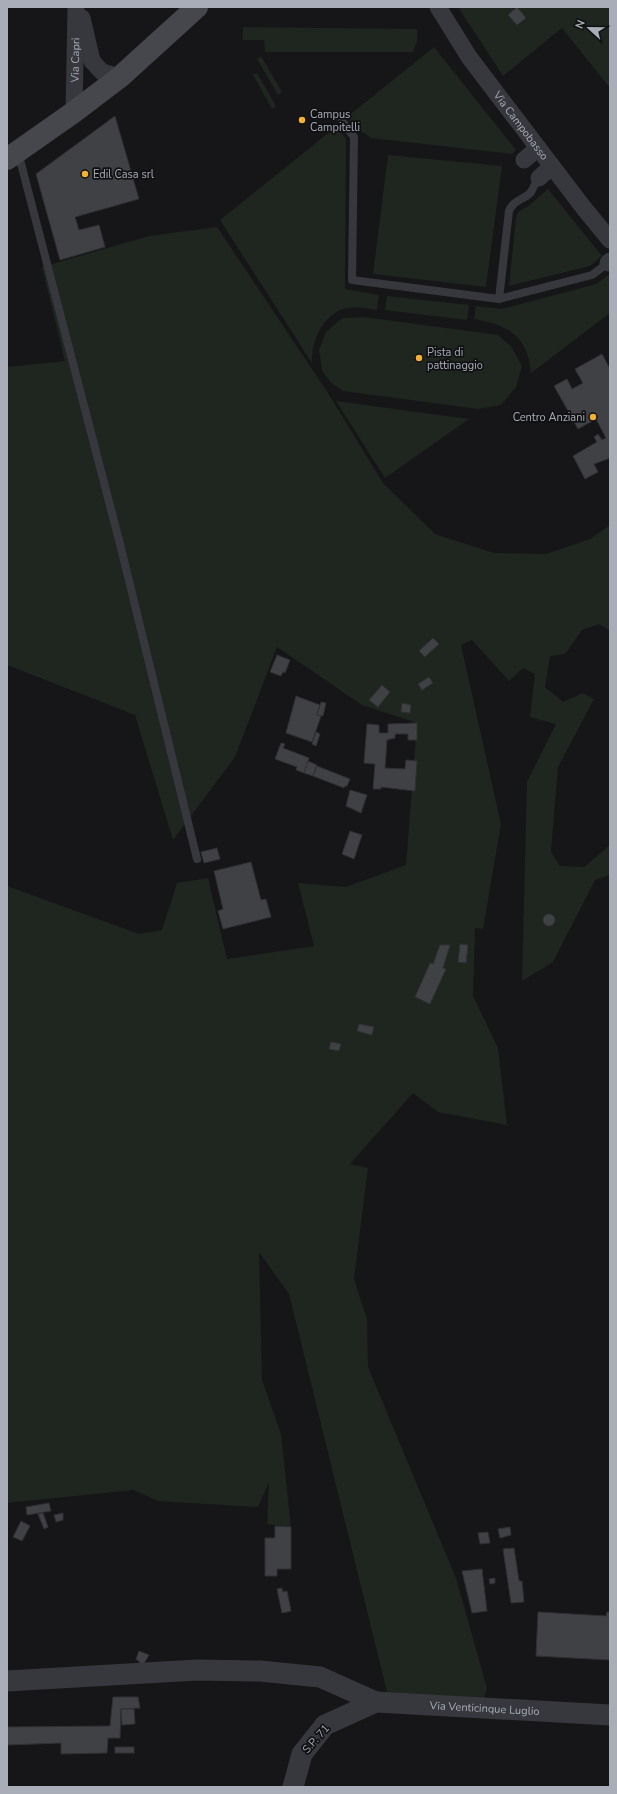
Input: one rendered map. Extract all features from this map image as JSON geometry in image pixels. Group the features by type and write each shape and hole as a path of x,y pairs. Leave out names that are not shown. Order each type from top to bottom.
{"main road":[{"path":"13,156 120,77 187,11"}],"street":[{"name":"Via Capri","path":"78,7 92,61 102,72 120,77"},
{"name":"Via Capri","path":"74,112 78,7"},
{"name":"Via Campobasso","path":"438,7 469,57 610,240"},
{"path":"524,160 538,148"},
{"path":"539,178 552,166"},
{"path":"7,1681 197,1670 260,1671 320,1677 368,1705"},
{"name":"Via Venticinque Luglio","path":"368,1705 610,1715"},
{"name":"S.P. 71","path":"293,1787 302,1754 325,1725 368,1705"}],"lane":[{"path":"342,121 354,137 352,280 499,299 592,275 609,262"},
{"path":"13,156 118,536 197,859"},
{"path":"499,299 509,211 514,202 525,197 531,192 539,178"}],"shaded area":[{"path":"458,7 610,7 610,88 562,28 503,76"},
{"path":"243,27 417,29 417,41 413,52 265,52 264,40 243,40"},
{"path":"434,47 516,150 512,154 371,138 355,127 347,117"},
{"path":"261,56 282,92 278,95 257,59"},
{"path":"257,73 276,106 272,109 253,75"},
{"path":"337,126 346,139 345,289 379,295 377,310 350,307 338,311 325,322 316,338 312,355 312,363 220,220"},
{"path":"388,155 502,166 486,287 373,274"},
{"path":"548,189 602,256 590,266 509,286 516,218 518,212 530,205"},
{"path":"217,227 328,393 383,483 435,534 494,553 546,554 590,539 610,525 610,631 599,624 582,630 565,654 550,656 545,687 563,702 583,693 594,699 558,767 551,852 560,866 584,867 610,845 610,875 595,880 553,962 522,981 527,782 556,724 530,717 535,674 523,668 509,681 472,640 461,645 501,824 483,929 475,928 473,996 498,1048 507,1125 438,1112 413,1093 350,1164 368,1168 354,1279 367,1319 368,1367 456,1578 487,1688 483,1702 387,1692 289,1294 259,1252 262,1380 281,1434 291,1527 267,1524 269,1482 258,1507 158,1501 133,1490 7,1503 7,886 139,934 162,930 177,883 208,878 227,959 314,946 298,883 346,887 406,865 417,723 362,705 277,647 235,757 173,840 135,715 7,665 7,367 65,361 42,267 149,236"},
{"path":"610,274 610,313 531,373 526,350 521,341 514,334 497,325 474,319 476,306 502,309 596,284"},
{"path":"387,296 469,305 467,320 385,310"},
{"name":"Pista di pattinaggio","path":"364,317 498,335 511,346 522,366 516,387 501,405 478,409 343,391 330,382 322,370 319,350 326,332 342,318"},
{"path":"336,401 469,419 385,478"}],"building":[{"path":"517,7 526,18 517,25 508,15"},
{"path":"115,116 139,199 75,217 79,230 99,225 105,247 60,260 36,174"},
{"name":"Centro Anziani","path":"602,354 610,369 610,458 594,464 598,472 585,479 573,456 597,442 594,437 598,434 602,440 606,438 596,419 578,429 573,420 576,418 574,415 571,416 554,386 567,379 572,389 583,383 575,369"},
{"path":"433,638 439,644 425,657 419,651"},
{"path":"277,655 290,660 285,673 283,672 281,676 270,672"},
{"path":"429,677 433,683 422,690 418,684"},
{"path":"382,685 390,692 378,707 369,700"},
{"path":"296,696 320,705 317,715 321,716 312,742 286,733"},
{"path":"321,702 326,703 323,716 317,715"},
{"path":"402,703 411,705 410,713 401,712"},
{"path":"417,723 417,740 408,740 408,734 395,734 395,738 387,740 385,768 405,769 406,760 417,761 415,791 381,787 381,789 373,789 375,764 364,763 367,724 379,725 379,733 388,733 388,724"},
{"path":"316,732 320,734 316,746 312,744"},
{"path":"281,743 285,744 283,748 309,758 304,773 296,770 297,767 275,759"},
{"path":"308,761 317,765 313,776 304,773"},
{"path":"317,766 350,779 347,786 344,788 313,776"},
{"path":"350,790 367,795 361,813 346,806"},
{"path":"350,831 362,835 354,859 342,854"},
{"path":"217,848 220,859 204,863 201,852"},
{"path":"251,862 261,900 266,899 271,917 223,929 218,911 223,909 214,871"},
{"path":"549,914 553,916 555,920 553,924 549,926 545,924 543,920 545,916"},
{"path":"460,944 468,945 466,963 458,962"},
{"path":"440,945 450,945 443,968 446,969 430,1004 415,997 430,963 433,964"},
{"path":"359,1024 374,1027 372,1035 357,1031"},
{"path":"331,1042 341,1044 339,1051 329,1049"},
{"path":"49,1503 51,1511 27,1515 26,1507"},
{"path":"43,1513 48,1527 44,1529 38,1514"},
{"path":"63,1513 63,1520 56,1522 54,1515"},
{"path":"21,1521 30,1526 22,1541 13,1537"},
{"path":"275,1526 291,1527 291,1569 277,1569 277,1576 265,1576 265,1538 275,1538"},
{"path":"510,1527 511,1535 500,1538 498,1529"},
{"path":"488,1532 490,1543 480,1544 478,1533"},
{"path":"514,1548 519,1581 522,1581 524,1602 511,1603 503,1549"},
{"path":"482,1569 487,1611 472,1613 462,1571"},
{"path":"495,1578 495,1583 490,1584 489,1579"},
{"path":"282,1588 283,1592 287,1591 291,1611 282,1613 277,1589"},
{"path":"538,1612 606,1616 607,1612 610,1612 610,1660 536,1656"},
{"path":"139,1651 149,1655 143,1665 136,1659"},
{"path":"113,1697 138,1697 140,1708 121,1709 120,1738 108,1738 107,1753 61,1754 61,1743 7,1745 7,1727 110,1726"},
{"path":"121,1709 134,1709 135,1724 122,1725"},
{"path":"115,1747 134,1747 134,1753 115,1753"}],"place":[{"name":"Campus Campitelli","path":"302,120"},
{"name":"Edil Casa srl","path":"85,174"},
{"name":"Pista di pattinaggio","path":"419,358"},
{"name":"Centro Anziani","path":"593,417"}]}
